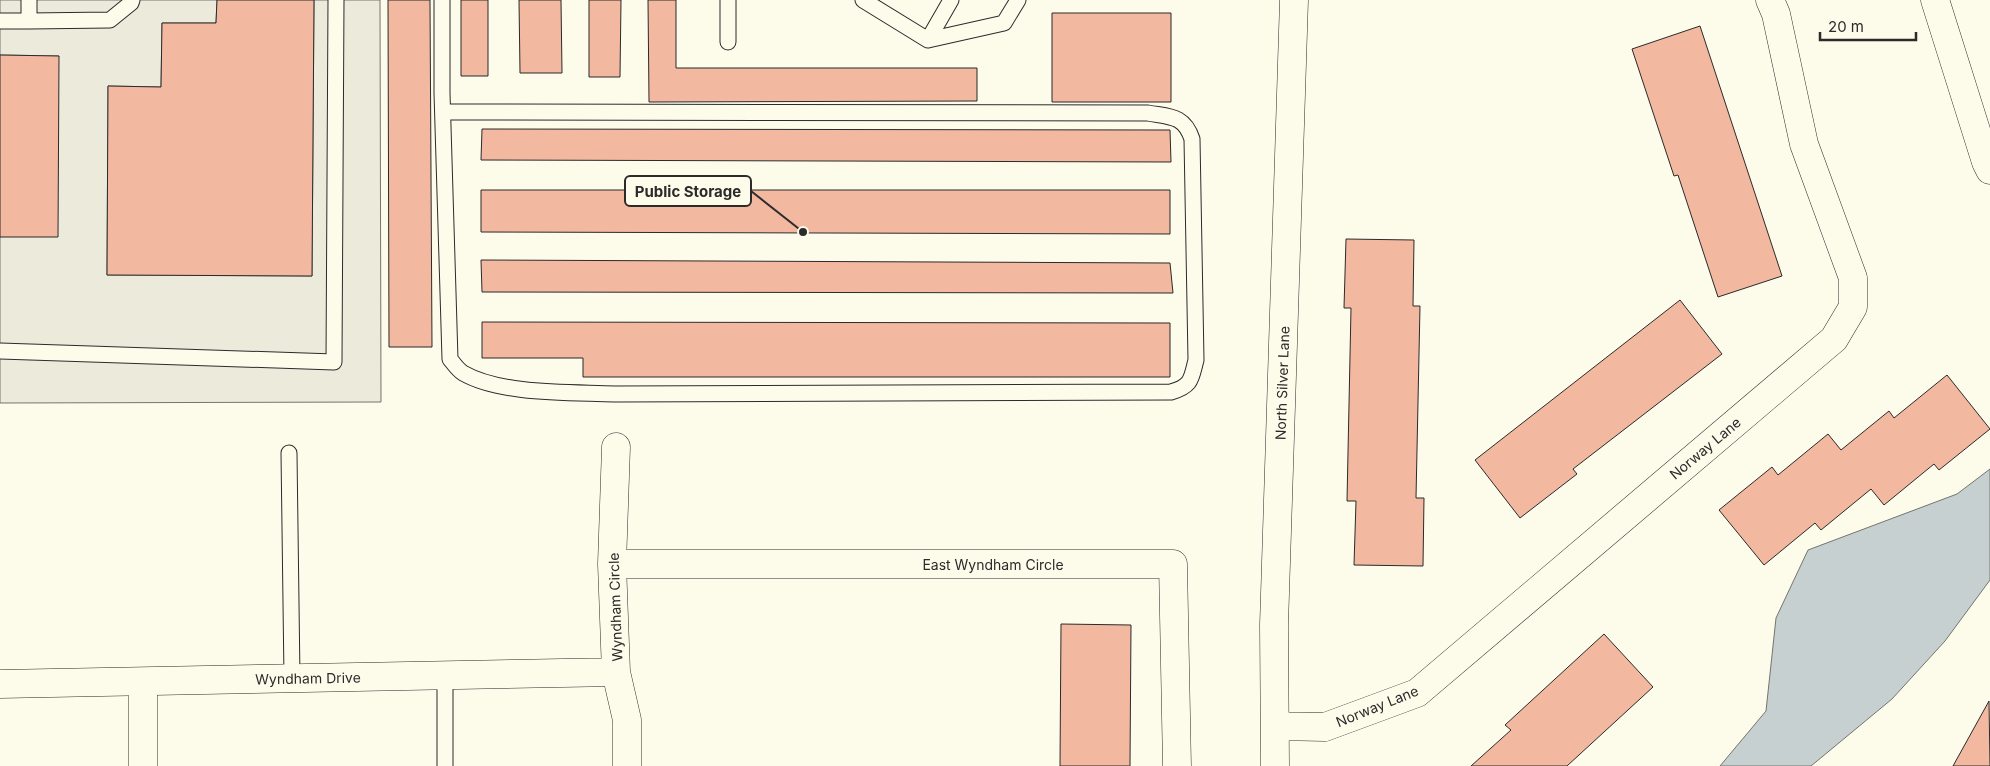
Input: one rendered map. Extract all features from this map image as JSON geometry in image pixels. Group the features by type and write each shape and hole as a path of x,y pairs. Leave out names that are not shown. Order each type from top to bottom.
{"street":[{"name":"North Silver Lane","path":"1275,766 1274,625 1294,0"},
{"name":"Norway Lane","path":"1275,726 1325,727 1417,693 1834,339 1853,307 1853,278 1804,144 1776,14 1770,0"},
{"path":"1934,0 1990,170"},
{"name":"Wyndham Circle","path":"616,447 612,564 616,672 627,720 627,766"},
{"name":"East Wyndham Circle","path":"612,564 1173,564 1177,766"},
{"name":"Wyndham Drive","path":"0,684 616,672"},
{"path":"143,682 143,766"}],"lane":[{"path":"29,0 29,21"},
{"path":"0,20 110,20 131,3 132,0"},
{"path":"0,352 334,362 336,0"},
{"path":"442,0 443,112 450,359 462,372 483,382 527,389 615,394 1171,392 1183,389 1191,380 1196,360 1192,140 1188,128 1177,119 1148,113 443,112"},
{"path":"728,0 728,42"},
{"path":"865,0 928,40 1004,23 1018,0"},
{"path":"928,40 951,0"},
{"path":"289,453 292,678"},
{"path":"444,766 445,675"}],"shaded area":[{"path":"0,0 217,0 216,23 162,23 161,87 108,86 107,275 312,276 314,0 380,0 381,402 0,403 0,237 59,56 0,55"},
{"path":"1990,469 1990,580 1945,641 1892,699 1811,766 1720,766 1766,711 1776,618 1808,550 1957,494"}],"building":[{"path":"217,0 314,0 312,276 107,275 108,86 161,87 162,23 216,23"},
{"path":"388,0 430,0 432,347 389,347"},
{"path":"461,0 488,0 488,76 461,76"},
{"path":"519,0 561,0 562,73 520,73"},
{"path":"589,0 621,0 620,77 589,77"},
{"path":"648,0 676,0 676,68 977,68 977,101 649,102"},
{"path":"1052,13 1171,13 1171,102 1052,102"},
{"path":"1700,26 1782,276 1718,297 1678,175 1674,176 1632,49"},
{"path":"0,55 59,56 58,237 0,237"},
{"path":"482,129 1170,130 1171,162 481,160"},
{"path":"481,190 1170,190 1170,234 481,232"},
{"path":"1346,239 1414,240 1413,306 1420,306 1416,498 1424,498 1423,566 1354,565 1356,501 1347,501 1351,308 1344,308"},
{"path":"481,260 1170,263 1173,293 482,292"},
{"path":"1680,300 1722,354 1573,469 1577,474 1520,518 1475,460"},
{"path":"482,322 1170,323 1170,377 583,377 583,358 482,358"},
{"path":"1947,375 1990,429 1939,470 1934,464 1884,505 1871,489 1821,530 1815,523 1764,565 1719,510 1772,467 1778,475 1828,434 1841,450 1889,411 1894,418"},
{"path":"1061,624 1131,625 1130,766 1060,766"},
{"path":"1604,634 1653,687 1567,766 1471,766 1511,730 1505,725"},
{"path":"1989,701 1990,766 1953,766"}],"place":[{"name":"Public Storage","path":"803,232"}]}
